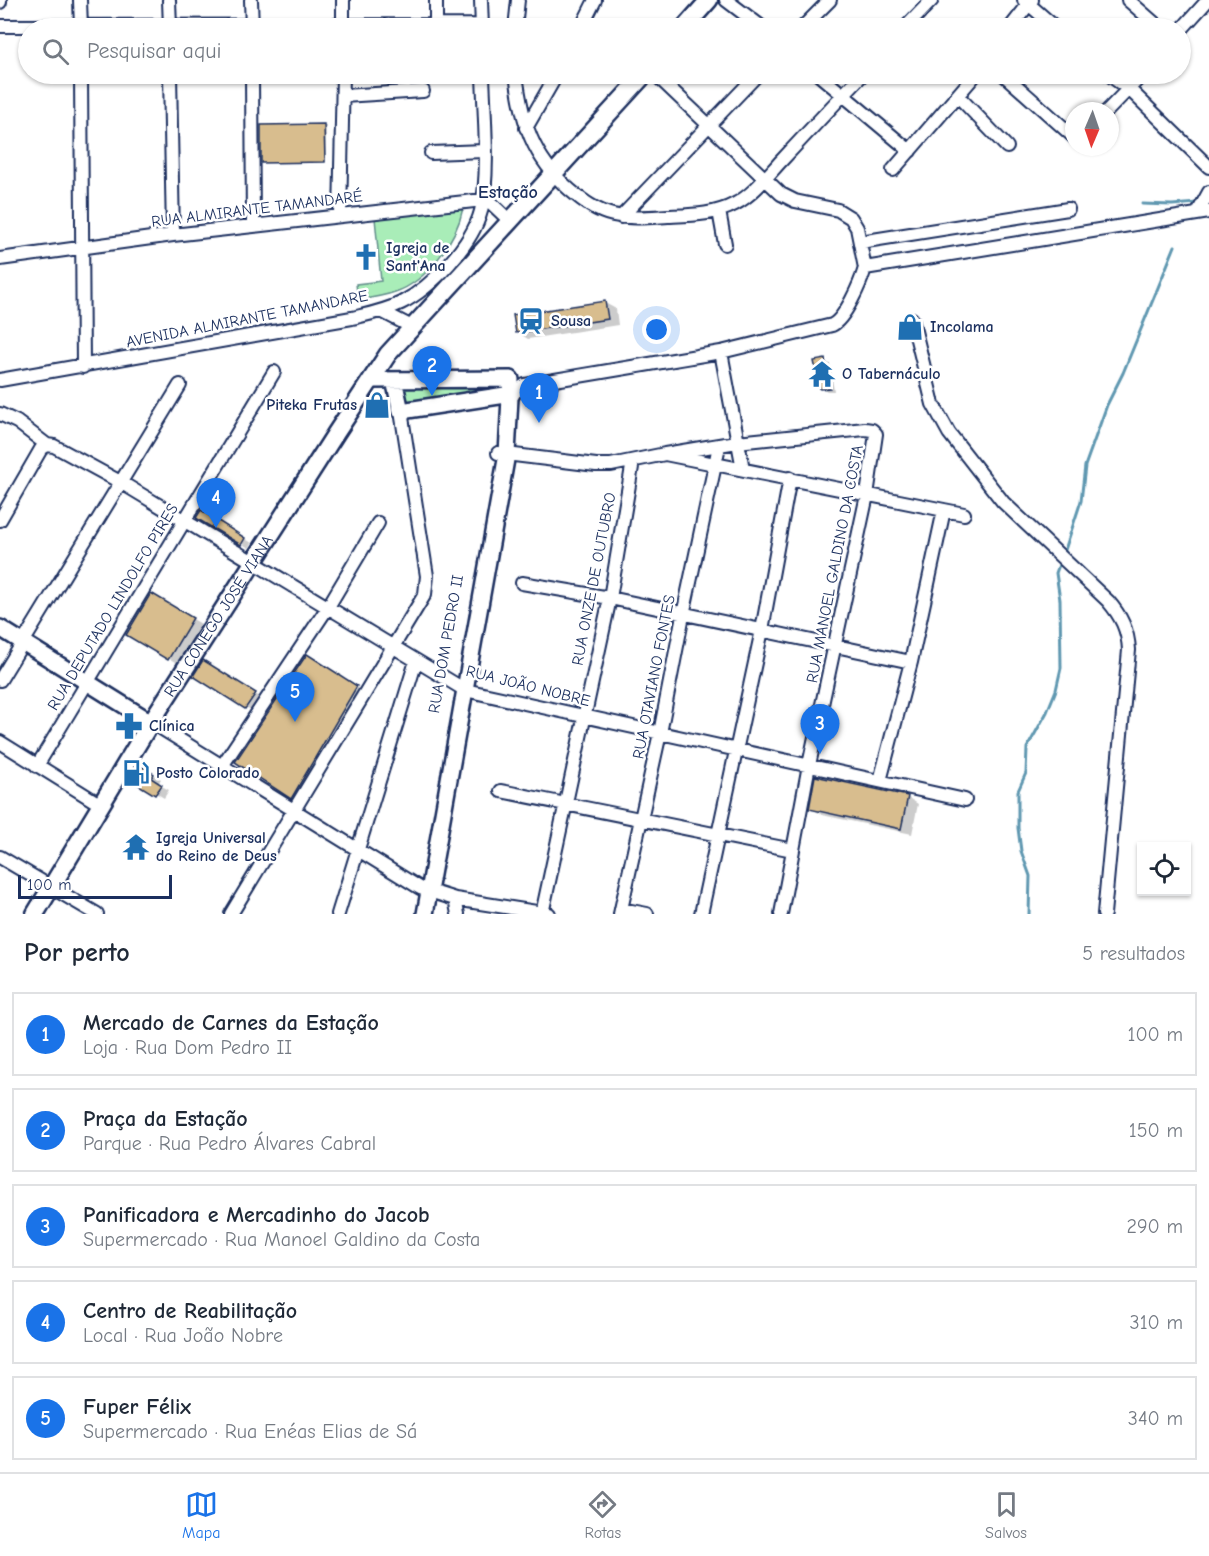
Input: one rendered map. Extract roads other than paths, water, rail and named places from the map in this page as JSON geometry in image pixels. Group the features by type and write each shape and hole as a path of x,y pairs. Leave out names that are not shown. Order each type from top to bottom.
{"main road":[{"path":"693,18 709,0"},
{"name":"RUA CÔNEGO JOSÉ VIANA","path":"35,914 151,722 388,354 636,84"}],"street":[{"path":"80,0 81,18"},
{"path":"169,0 170,18"},
{"path":"251,0 252,18"},
{"path":"343,0 343,18"},
{"path":"436,0 436,18"},
{"path":"481,0 482,18"},
{"path":"516,18 518,0"},
{"path":"586,18 595,0"},
{"path":"726,0 750,18"},
{"path":"812,18 830,0"},
{"path":"915,18 932,0"},
{"path":"1128,0 1149,18"},
{"path":"1191,19 1208,0"},
{"path":"1017,18 1028,1 1046,18"},
{"path":"0,26 18,26"},
{"path":"81,84 82,367"},
{"path":"171,84 173,235"},
{"path":"252,84 253,226"},
{"path":"340,216 343,84"},
{"name":"AVENIDA ALMIRANTE TAMANDARE","path":"0,380 333,322 381,311 402,302 437,276 456,254 474,228 480,214 483,200 483,84"},
{"path":"518,84 526,128 537,153 553,174 588,205 621,217 719,211 744,199 853,84"},
{"path":"526,128 551,84"},
{"path":"401,411 511,386 721,352 836,324 858,286 865,268 854,222 846,213 802,203 782,194 666,84"},
{"path":"621,217 748,84"},
{"path":"830,84 910,151"},
{"path":"893,170 968,84"},
{"path":"1014,84 1065,129"},
{"path":"1122,84 1209,167"},
{"path":"1116,102 1134,84"},
{"path":"343,96 423,91"},
{"path":"958,96 1007,147"},
{"path":"431,153 484,151"},
{"path":"865,268 1203,213 1209,192"},
{"path":"483,200 491,203 511,222"},
{"name":"RUA ALMIRANTE TAMANDARÉ","path":"0,259 173,235 483,200"},
{"path":"860,242 1068,209"},
{"path":"719,211 725,244"},
{"path":"381,311 412,327"},
{"path":"912,319 933,404 939,418 1003,502 1108,601 1116,610 1126,630 1129,650 1104,914"},
{"path":"721,352 736,442 743,469"},
{"name":"RUA DEPUTADO LINDOLFO PIRES","path":"37,766 274,372"},
{"path":"372,380 511,386"},
{"path":"231,914 425,594 427,585 425,561 394,380"},
{"path":"0,680 180,385"},
{"name":"RUA DOM PEDRO II","path":"425,914 425,890 502,454 511,386"},
{"name":"RUA JOÃO NOBRE","path":"0,414 17,422 47,445 54,446 122,483 461,688 965,800"},
{"name":"RUA MANOEL GALDINO DA COSTA","path":"736,442 865,429 875,432 876,440 867,495 809,765 781,914"},
{"path":"502,454 611,465 736,442"},
{"path":"0,520 41,449 47,445"},
{"name":"RUA OTAVIANO FONTES","path":"621,911 719,446"},
{"path":"665,454 964,514"},
{"name":"RUA ONZE DE OUTUBRO","path":"545,913 610,598 633,461"},
{"path":"701,914 762,630 790,478"},
{"path":"880,781 910,662 944,510"},
{"path":"222,766 328,607 378,523"},
{"path":"522,583 610,598 910,662"},
{"path":"0,628 425,890 455,899 545,913"},
{"path":"338,914 416,661"},
{"path":"0,742 101,805"},
{"path":"501,791 793,850"},
{"path":"0,856 97,914"},
{"name":"RUA DOM PEDRO II","path":"416,914 425,890"},
{"path":"455,899 458,914"},
{"path":"621,911 647,914"}],"waterway":[{"path":"1142,204 1198,203"},
{"path":"1064,553 1081,501 1085,466 1107,405 1123,373 1175,246"},
{"path":"1029,914 1030,876 1021,851 1018,828 1018,791 1026,773 1027,748 1047,712 1056,690 1061,668 1060,600 1056,573 1060,562"}],"place":[{"name":"Igreja de Sant'Ana","path":"366,257"},
{"name":"Sousa","path":"531,321"},
{"name":"Incolama","path":"910,327"},
{"name":"O Tabernáculo","path":"822,374"},
{"name":"Praça da Estação","path":"432,396"},
{"name":"Piteka Frutas","path":"377,405"},
{"name":"Mercado de Carnes da Estação","path":"539,423"},
{"name":"Centro de Reabilitação","path":"216,528"},
{"name":"Fuper Félix","path":"295,722"},
{"name":"Clínica","path":"129,726"},
{"name":"Panificadora e Mercadinho do Jacob","path":"820,754"},
{"name":"Posto Colorado","path":"136,773"},
{"name":"Igreja Universal do Reino de Deus","path":"136,847"}],"district":[{"name":"Estação","path":"508,192"}]}
